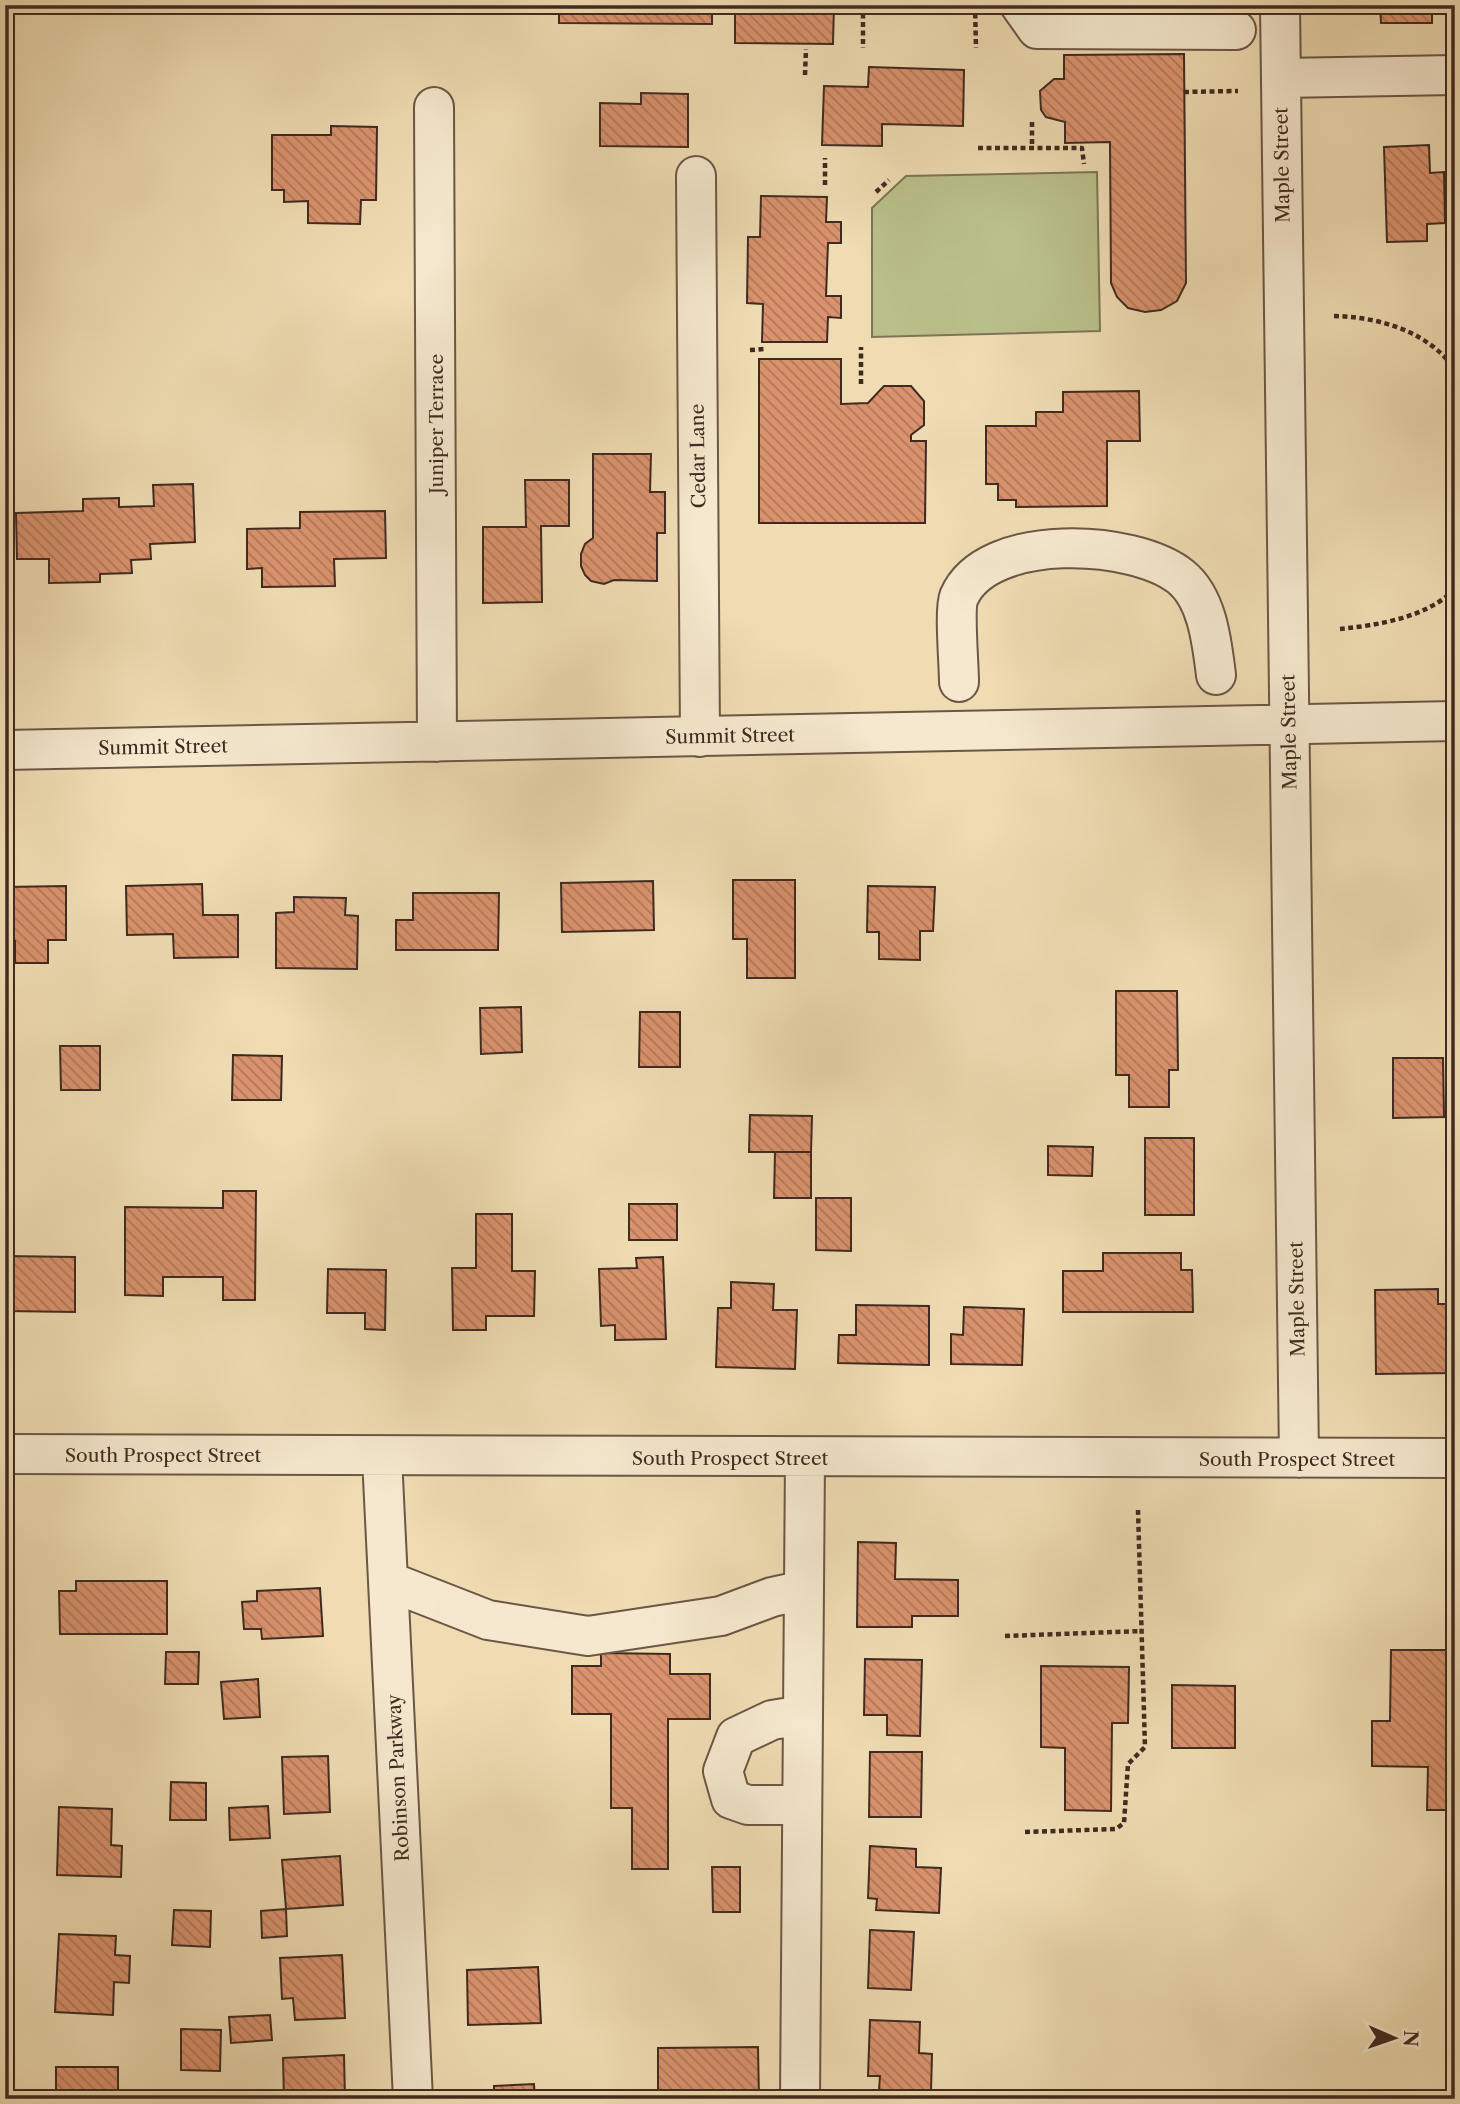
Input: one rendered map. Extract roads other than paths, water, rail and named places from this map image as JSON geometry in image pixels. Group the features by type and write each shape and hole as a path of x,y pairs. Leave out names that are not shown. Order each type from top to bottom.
{"street":[{"path":"1020,5 1037,29 1236,30"},
{"name":"Maple Street","path":"1280,5 1299,1458"},
{"path":"1281,78 1455,75"},
{"name":"Juniper Terrace","path":"434,107 437,742"},
{"name":"Cedar Lane","path":"696,176 700,737"},
{"path":"959,682 958,598 975,573 1001,561 1037,550 1094,548 1142,556 1182,578 1197,600 1211,634 1216,676"},
{"name":"Summit Street","path":"5,750 1455,721"},
{"name":"South Prospect Street","path":"5,1454 1455,1458"},
{"name":"Robinson Parkway","path":"382,1457 413,2099"},
{"path":"800,2099 805,1458"},
{"path":"388,1581 488,1620 588,1636 721,1616 804,1590"},
{"path":"802,1805 748,1805 731,1799 723,1771 736,1737 772,1720 803,1716"}]}
